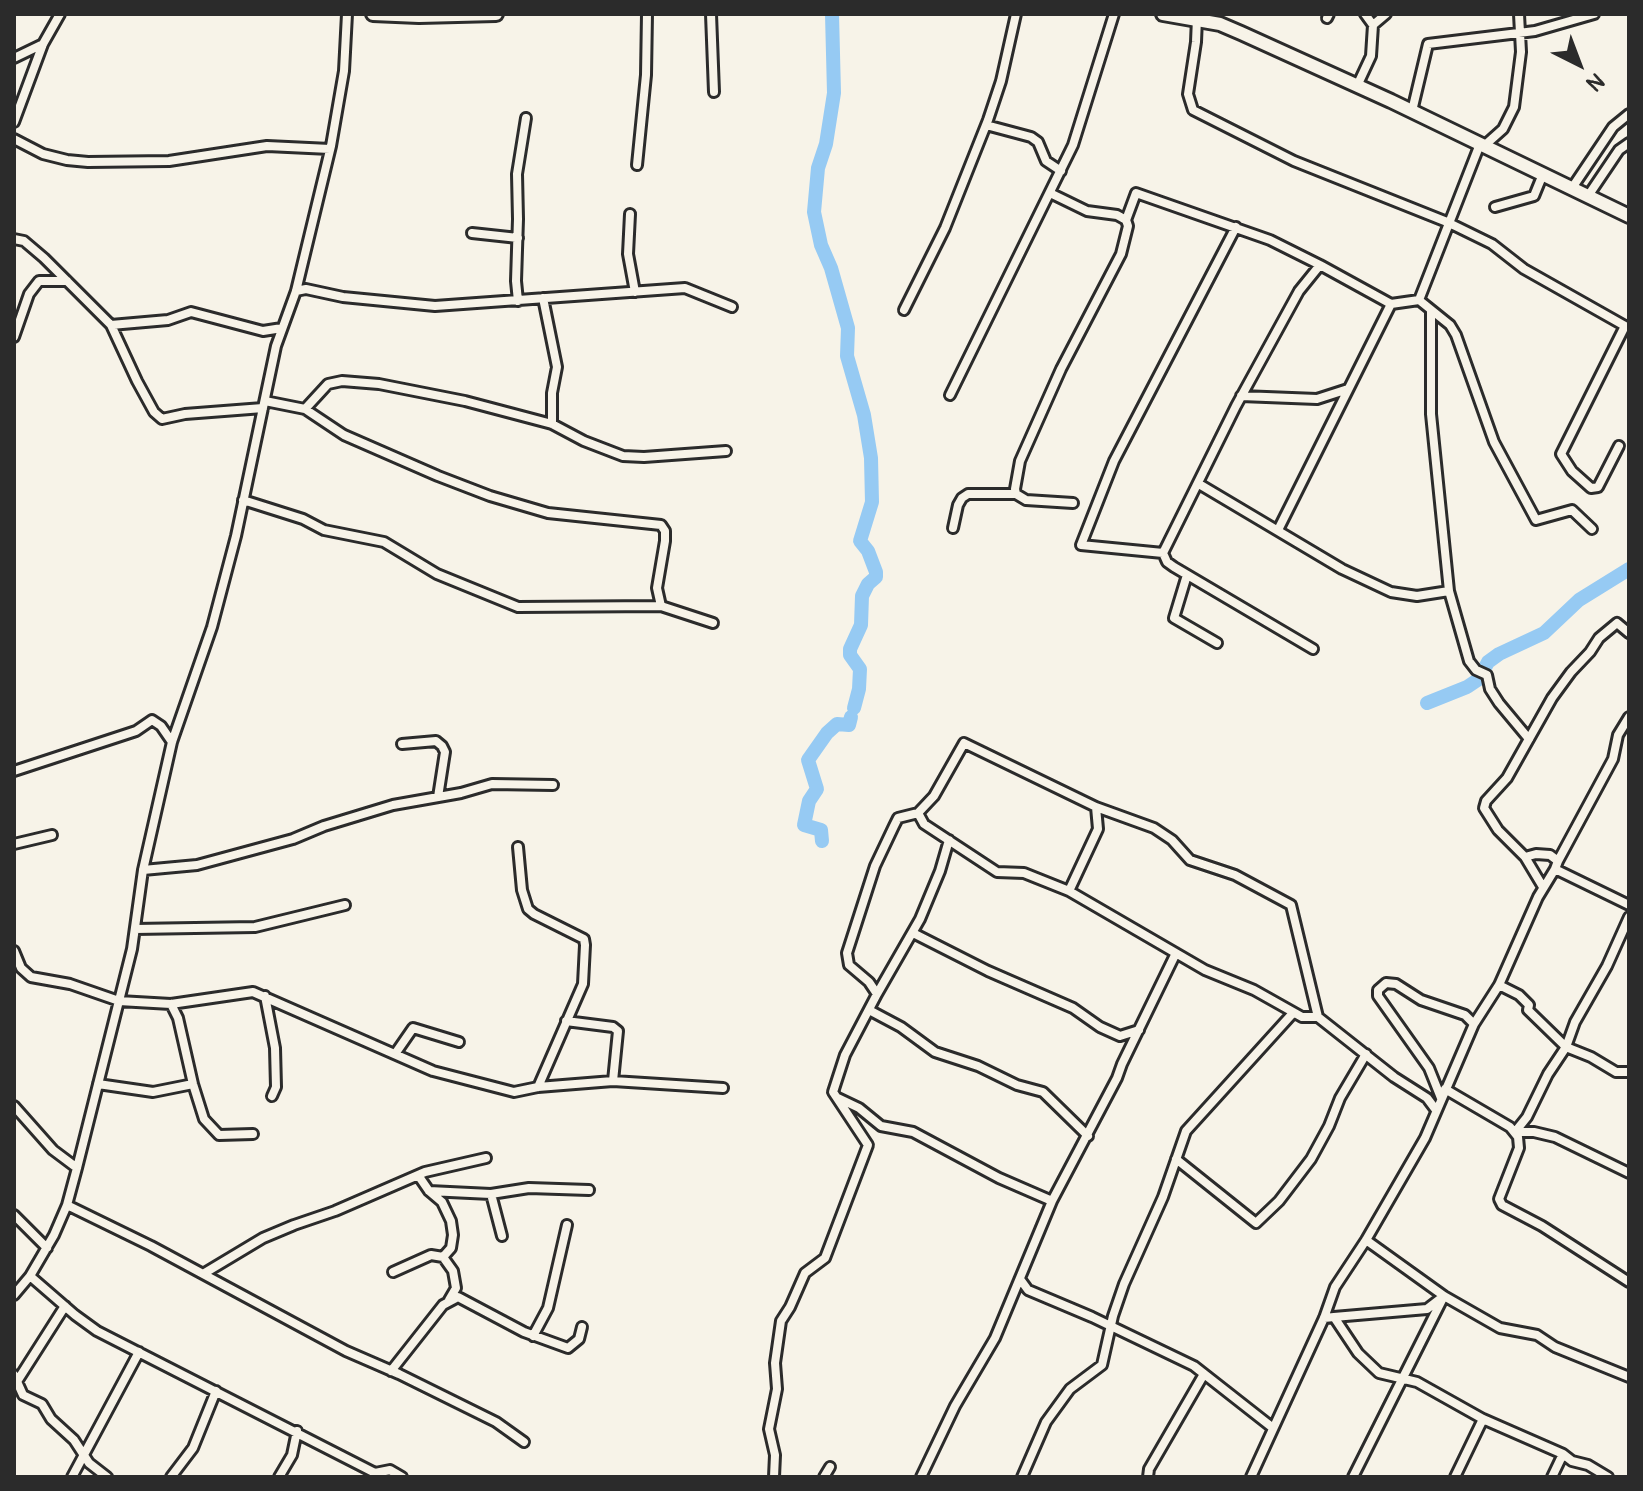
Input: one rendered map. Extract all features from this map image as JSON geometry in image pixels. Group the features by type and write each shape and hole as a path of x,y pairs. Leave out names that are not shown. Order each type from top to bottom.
{"street":[{"path":"14,122 43,44 60,14"},
{"path":"14,1295 47,1248 67,1205 77,1168 119,1001 135,929 143,870 172,742 212,627 282,328 296,291 330,149 344,71 347,14"},
{"path":"373,14 496,14"},
{"path":"637,165 646,75 647,14"},
{"path":"711,14 714,92"},
{"path":"904,310 945,228 986,125 1001,81 1016,14"},
{"path":"950,395 1061,171 1086,108 1114,14"},
{"path":"1163,14 1197,18 1241,33 1629,216"},
{"path":"1357,86 1371,56 1373,25 1365,14"},
{"path":"1373,25 1386,14"},
{"path":"1419,300 1447,222 1482,145 1503,129 1514,107 1522,33 1519,14"},
{"path":"1412,111 1428,44 1522,33 1594,14"},
{"path":"1197,18 1188,94 1193,110 1294,161 1447,222 1492,244 1524,269 1625,326 1561,454 1572,471 1591,488 1598,487 1619,446"},
{"path":"14,58 43,44"},
{"path":"1572,188 1613,127 1629,114"},
{"path":"518,301 517,174 526,118"},
{"path":"986,125 1031,137 1038,142 1046,161 1061,171"},
{"path":"14,139 43,154 88,162 169,161 267,146 330,149"},
{"path":"1588,196 1619,150 1629,143"},
{"path":"1495,207 1534,196 1543,174"},
{"path":"1050,193 1087,211 1109,212 1126,220"},
{"path":"1016,494 1020,461 1061,369 1121,254 1127,235 1126,220 1136,193 1270,240 1391,304 1419,300"},
{"path":"630,214 628,254 635,292"},
{"path":"1163,553 1081,545 1114,461 1236,227"},
{"path":"472,233 518,238"},
{"path":"14,239 24,241 111,325 137,381 154,412 162,419 264,405 305,409 344,435 490,496 548,513 661,525 665,531 657,588 661,606"},
{"path":"1163,553 1241,396 1299,291 1320,265"},
{"path":"14,337 29,294 39,281 67,281"},
{"path":"296,291 306,289 343,297 435,306 685,288 732,307"},
{"path":"543,298 557,367 552,393 552,424"},
{"path":"1419,300 1450,325 1456,335 1494,442 1536,520 1572,510 1592,529"},
{"path":"1278,530 1391,304"},
{"path":"1431,311 1431,414 1449,591 1464,650 1476,670 1487,675 1490,689 1499,703 1529,739"},
{"path":"111,325 168,320 191,312 263,331 282,328"},
{"path":"305,409 328,384 342,381 401,387 552,424 623,456 726,451"},
{"path":"1241,396 1317,399 1348,389"},
{"path":"1199,484 1342,569 1391,592 1417,596 1449,591"},
{"path":"953,528 958,505 968,494 1016,494 1026,500 1073,503"},
{"path":"243,500 303,519 324,530 384,542 437,574 518,607 661,606 713,623"},
{"path":"1163,553 1167,562 1187,575 1313,649"},
{"path":"1187,575 1174,618 1217,643"},
{"path":"1543,887 1525,857 1498,830 1484,808 1486,801 1507,778 1552,698 1599,638 1617,623 1629,633"},
{"path":"1251,1477 1324,1318 1335,1287 1425,1138 1474,1024 1499,985 1543,887 1613,759 1618,735 1629,717"},
{"path":"14,771 136,731 152,720 161,726 172,742"},
{"path":"402,744 436,741 442,746 445,752 438,797"},
{"path":"877,994 869,982 849,965 847,953 875,866 898,818 918,813 934,796 964,743 1096,807 1154,828 1172,840 1190,860 1235,875 1291,905 1318,1017"},
{"path":"143,870 197,865 293,839 393,805 492,784 553,785"},
{"path":"1069,891 1098,829 1096,807"},
{"path":"918,813 924,824 997,872 1024,873 1069,891 1205,970 1254,990 1302,1017 1318,1017 1394,1077 1427,1098 1436,1110"},
{"path":"14,844 52,835"},
{"path":"774,1477 775,1455 769,1429 777,1389 775,1363 781,1321 805,1273 825,1258 868,1145 833,1092 835,1079 850,1044 913,933 940,871 949,840"},
{"path":"518,847 522,890 528,909 584,939 583,984 538,1087"},
{"path":"1525,857 1550,855 1556,865 1629,905"},
{"path":"135,929 255,927 345,905"},
{"path":"1515,1132 1527,1117 1548,1074 1566,1047 1575,1022 1607,966 1629,917"},
{"path":"913,933 988,971 1073,1008 1100,1027 1120,1036 1140,1030"},
{"path":"14,951 21,968 31,977 82,987 119,1001 171,1004 253,992 433,1071 514,1092 613,1081 723,1088"},
{"path":"921,1477 955,1406 995,1338 1052,1201 1117,1078 1176,953"},
{"path":"1474,1024 1465,1015 1421,1000 1396,984 1386,983 1378,990 1378,996 1443,1093 1515,1132 1555,1137 1629,1173"},
{"path":"1499,985 1519,995 1529,1005 1528,1010 1566,1047 1616,1072 1629,1072"},
{"path":"265,996 275,1048 276,1087 272,1096"},
{"path":"171,1004 181,1029 204,1119 219,1135 253,1134"},
{"path":"869,1010 901,1027 935,1052 1043,1092 1088,1136"},
{"path":"1022,1477 1046,1422 1065,1395 1102,1365 1124,1284 1163,1197 1186,1131 1293,1013"},
{"path":"566,1021 613,1027 618,1031 613,1081"},
{"path":"395,1054 413,1028 459,1042"},
{"path":"1120,1036 1127,1052"},
{"path":"1176,1159 1256,1223 1279,1201 1311,1159 1340,1098 1366,1054"},
{"path":"98,1084 153,1092 193,1084"},
{"path":"837,1098 859,1108 881,1126 913,1132 999,1178 1052,1201"},
{"path":"14,1106 37,1134 77,1168"},
{"path":"1515,1132 1519,1148 1501,1189 1499,1199 1502,1205 1542,1226 1629,1282"},
{"path":"203,1274 263,1238 418,1175 486,1158"},
{"path":"418,1175 429,1191 442,1202 451,1221 451,1248 443,1257"},
{"path":"429,1191 491,1194 557,1187 589,1190"},
{"path":"491,1194 502,1236"},
{"path":"67,1205 346,1351 496,1422 524,1442"},
{"path":"14,1215 47,1248"},
{"path":"533,1336 548,1308 567,1225"},
{"path":"1366,1240 1444,1296 1500,1328 1537,1335 1555,1347 1629,1377"},
{"path":"391,1371 456,1288 453,1271 443,1257 431,1255 393,1272"},
{"path":"30,1276 97,1331 297,1431 375,1475 402,1477"},
{"path":"1020,1279 1028,1290 1194,1366 1273,1428"},
{"path":"1011,1296 1028,1290"},
{"path":"1324,1318 1427,1309 1444,1296"},
{"path":"1353,1477 1444,1296"},
{"path":"449,1300 458,1297 467,1300 533,1336 568,1348 579,1339 582,1327"},
{"path":"65,1306 15,1381 23,1395 42,1404 89,1463 107,1477"},
{"path":"1334,1317 1358,1353 1379,1373 1417,1382 1483,1419 1608,1477"},
{"path":"72,1477 86,1456 139,1352"},
{"path":"1148,1477 1149,1469 1204,1374"},
{"path":"171,1477 193,1448 216,1391"},
{"path":"1455,1477 1483,1419"},
{"path":"279,1477 292,1455 297,1431"},
{"path":"1552,1477 1563,1454"},
{"path":"824,1477 830,1467"}],"waterway":[{"path":"832,14 834,93 826,144 818,168 814,212 821,245 848,328 847,356 864,415 871,458 872,502 860,541 868,551 876,572 876,577 862,596 861,625 850,649 850,655 860,669 854,708"},
{"path":"1427,703 1467,687 1479,679 1488,662 1544,633 1579,600 1629,569"},
{"path":"822,841 821,830 804,825 809,801 817,789 808,760 827,733 837,724 849,725 851,717"}]}
